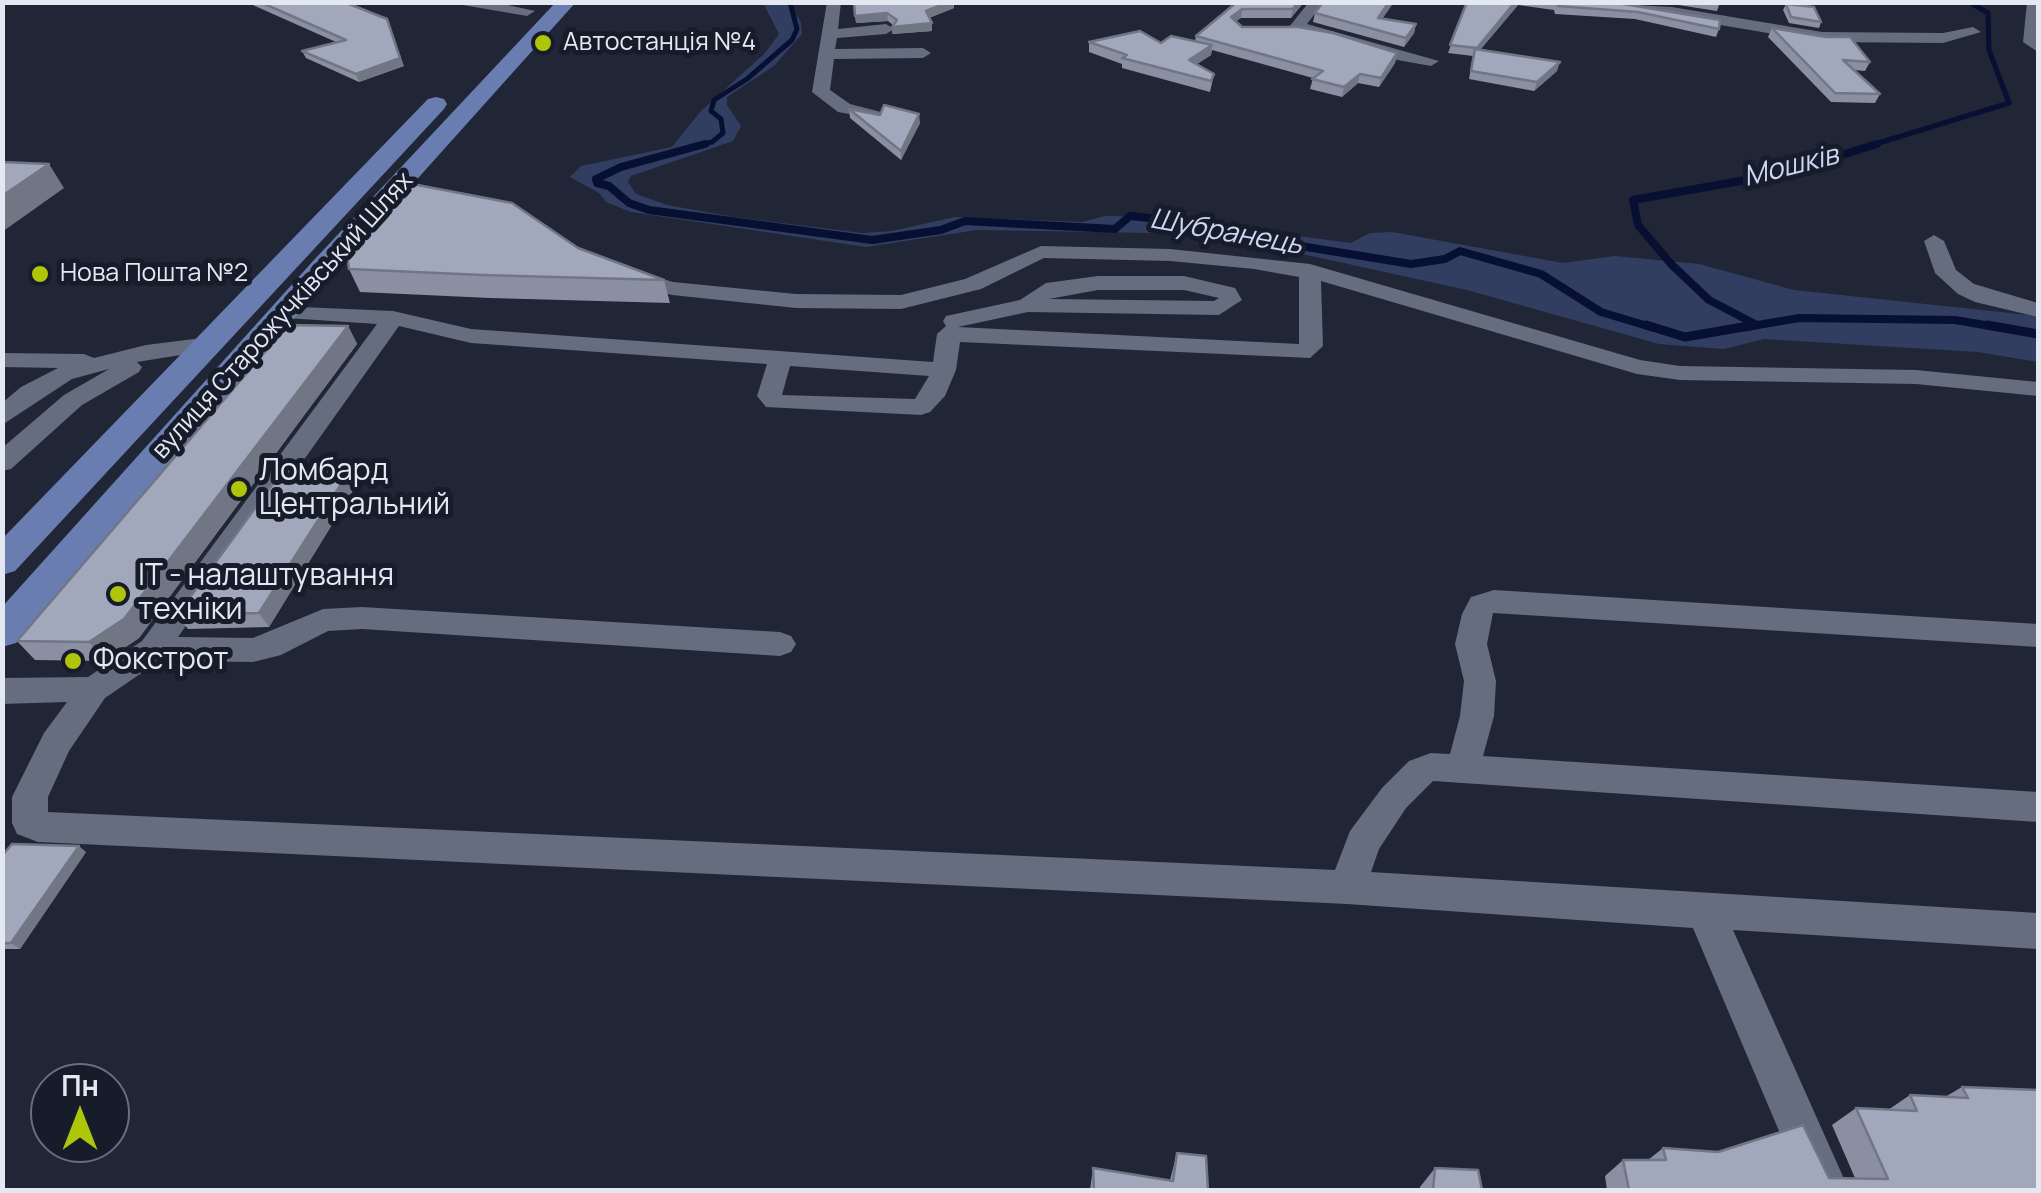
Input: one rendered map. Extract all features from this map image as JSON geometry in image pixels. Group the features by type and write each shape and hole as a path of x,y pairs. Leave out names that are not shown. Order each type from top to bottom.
{"main road":[{"name":"вулиця Старожучківський Шлях","path":"2,633 392,192 567,2"},
{"path":"500,38 532,7"},
{"name":"вулиця Старожучківський Шлях","path":"2,562 452,87"}],"street":[{"path":"452,2 532,7"},
{"path":"834,2 820,92 844,108 875,116"},
{"path":"1297,28 1317,2"},
{"path":"1589,2 1822,37 1943,38 1973,32"},
{"path":"2034,2 2031,42 2038,47"},
{"path":"831,28 882,22"},
{"path":"1278,28 1297,28 1431,61"},
{"path":"828,54 923,54"},
{"path":"392,192 427,196"},
{"path":"1934,241 1946,273 1966,289 1982,297 2038,310"},
{"path":"611,270 672,288 796,302 901,302 973,284 1035,253 1170,255 1310,271 1431,303 1637,368 1916,377 2038,389"},
{"path":"951,328 1302,353 1312,346 1310,271"},
{"path":"951,328 1028,306 1219,308 1231,300 1226,293 1184,283 1098,283 1046,290 1028,306"},
{"path":"780,361 769,396 775,402 921,406 930,402 944,370 952,289"},
{"path":"286,312 393,318 471,336 944,370"},
{"path":"393,318 153,649 94,689 56,743 30,797 28,818 38,827 1347,887 2038,931"},
{"path":"2,417 30,392 63,374 163,348 210,344"},
{"path":"2,463 73,400 163,348"},
{"path":"2,360 107,361"},
{"path":"1463,767 1477,716 1480,681 1472,644 1482,606 1494,601 2038,635"},
{"path":"153,649 254,650 270,647 324,620 362,618 780,644"},
{"path":"2,691 94,689"},
{"path":"1347,887 1363,842 1394,798 1421,771 1445,766 2038,807"},
{"path":"1705,911 1827,1190"}],"shaded area":[{"path":"763,3 789,3 801,22 802,34 774,66 727,97 727,105 741,126 733,141 631,176 628,182 636,194 667,205 734,217 862,233 892,231 955,217 1082,222 1105,216 1155,217 1351,243 1370,233 1392,232 1563,263 1615,256 1699,264 1794,290 2038,316 2038,362 1978,352 1764,339 1724,349 1659,344 1467,290 1211,234 977,230 866,247 631,212 606,202 599,193 570,177 581,166 672,147 701,111 765,53 779,34"}],"building":[{"path":"260,2 344,2 387,19 400,58 356,74 302,51 346,40"},
{"path":"854,2 949,2 926,11 932,23 892,27 897,20 887,13 855,16"},
{"path":"1237,2 1298,2 1293,9 1242,9 1231,17 1242,27 1298,27 1333,33 1397,53 1381,78 1360,74 1344,87 1312,79 1323,71 1196,36"},
{"path":"1323,2 1389,2 1378,18 1416,24 1406,38 1315,13"},
{"path":"1467,2 1515,2 1477,48 1450,45"},
{"path":"1557,2 1611,2 1720,20 1719,29 1638,12 1558,6"},
{"path":"1786,4 1814,7 1821,22 1791,17"},
{"path":"1772,28 1850,37 1870,62 1843,60 1880,94 1835,93"},
{"path":"1140,31 1161,43 1171,36 1212,45 1189,60 1214,74 1211,81 1122,58 1127,55 1089,42"},
{"path":"1475,49 1560,62 1537,82 1471,71"},
{"path":"884,105 919,114 901,151 849,109 880,115"},
{"path":"2,162 49,164 2,196"},
{"path":"407,183 512,203 578,248 664,280 349,269 346,248"},
{"path":"288,325 348,326 124,619 89,642 17,641"},
{"path":"283,470 350,470 259,613 177,615"},
{"path":"12,844 79,846 11,943 2,943 2,856"},
{"path":"1962,1087 2038,1090 2038,1190 1629,1190 1623,1160 1666,1160 1663,1148 1718,1152 1803,1125 1829,1178 1888,1179 1856,1108 1917,1111 1910,1095 1968,1098"},
{"path":"1177,1153 1206,1156 1208,1190 1094,1190 1093,1168 1173,1181"},
{"path":"1435,1168 1478,1170 1482,1190 1433,1190"}],"waterway":[{"name":"Шубранець","path":"696,146 712,142 723,133 721,119 711,111 714,100 747,79 792,40 797,29 790,2"},
{"name":"Мошків","path":"1869,146 2009,103 1989,50 1988,13 1969,2"},
{"name":"Шубранець","path":"705,144 621,167 596,179 597,183 609,186 629,203 649,210 872,240 941,230 965,221 1115,229 1130,216 1208,224 1251,238 1411,264 1445,259 1460,251 1541,274 1601,312 1654,328"},
{"name":"Мошків","path":"1755,324 1709,300 1671,264 1638,225 1633,200 1780,174 1877,144"},
{"name":"Шубранець","path":"1740,328 1799,318 1955,320 2002,328"},
{"name":"Шубранець","path":"1646,325 1685,337 1755,325"},
{"name":"Шубранець","path":"1987,325 2038,334"}],"place":[{"name":"Автостанція №4","path":"543,43"},
{"name":"Нова Пошта №2","path":"40,274"},
{"name":"Ломбард Центральний","path":"239,489"},
{"name":"ІТ - налаштування техніки","path":"118,594"},
{"name":"Фокстрот","path":"73,661"}]}
